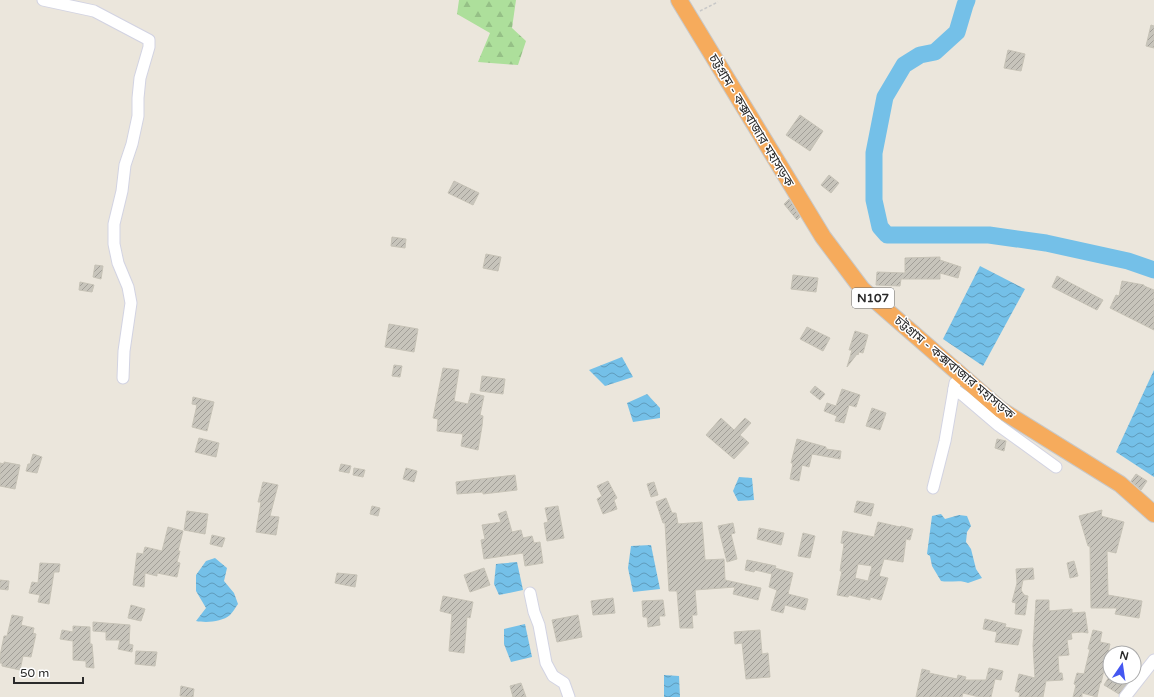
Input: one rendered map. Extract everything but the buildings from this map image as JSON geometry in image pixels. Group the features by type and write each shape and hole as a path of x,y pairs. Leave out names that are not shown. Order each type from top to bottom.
{"highway":[{"name":"চট্টগ্রাম - কক্সবাজার মহাসড়ক","path":"679,0 823,237 862,289 1001,410 1120,484 1154,514"}],"street":[{"path":"43,0 94,11 149,40 149,47 140,78 138,116 132,144 125,165 122,191 114,224 114,244 118,263 128,287 132,303 124,351 123,378"},
{"path":"933,488 945,441 958,371"},
{"path":"954,389 998,425 1056,467"},
{"path":"530,593 534,612 539,625 546,663 553,676 564,683 569,697"},
{"path":"1125,697 1154,660"}],"path":[{"path":"689,16 718,2"}],"green space":[{"path":"459,0 516,0 512,28 526,41 518,65 478,62 490,33 457,14"}],"water":[{"path":"980,266 1025,289 983,366 943,339"},
{"path":"622,357 633,377 605,386 589,370"},
{"path":"1154,370 1154,477 1116,452"},
{"path":"647,394 660,408 660,418 633,422 627,403"},
{"path":"739,477 752,478 754,500 738,501 733,491"},
{"path":"941,514 945,519 959,515 967,516 971,526 967,532 966,542 971,549 976,569 982,578 968,583 962,581 941,581 932,566 930,556 927,554 932,516"},
{"path":"651,545 660,589 633,592 628,568 631,546"},
{"path":"215,558 227,568 224,581 234,593 238,604 230,615 223,619 209,622 196,621 206,608 196,591 196,575 206,561"},
{"path":"517,562 523,590 499,595 494,584 496,564"},
{"path":"525,624 532,657 511,662 504,644 504,629"},
{"path":"664,675 679,676 680,697 664,697"}],"waterway":[{"path":"967,0 957,32 935,52 920,55 904,65 885,97 874,153 874,200 880,227 887,235 989,235 1046,243 1128,261 1154,270"}]}
